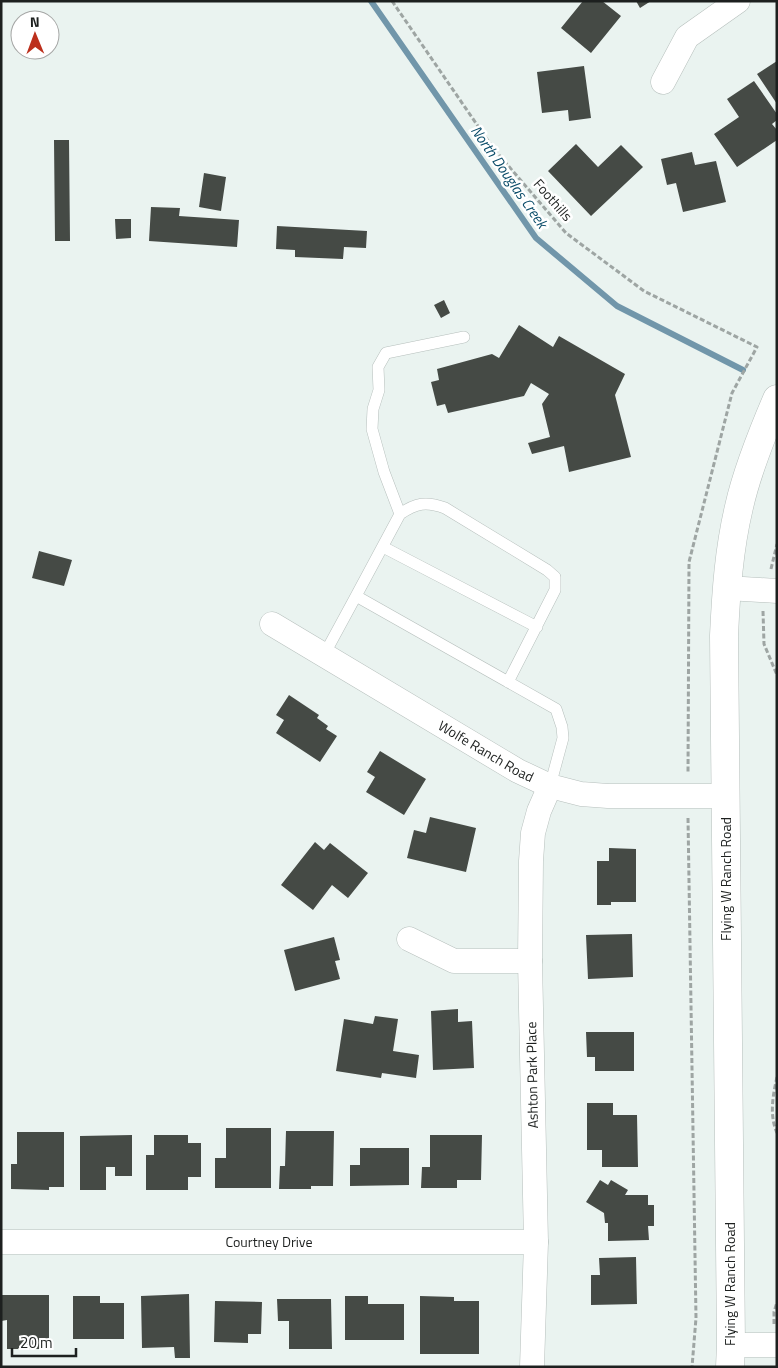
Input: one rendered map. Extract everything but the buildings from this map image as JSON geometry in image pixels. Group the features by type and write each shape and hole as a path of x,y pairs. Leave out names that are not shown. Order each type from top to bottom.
{"street":[{"path":"663,82 688,37 738,1"},
{"name":"Flying W Ranch Road","path":"730,1356 724,636 731,544 739,506 754,459 777,399"},
{"path":"727,588 770,590"},
{"name":"Wolfe Ranch Road","path":"272,624 518,771 550,786 581,794 608,796 726,796"},
{"name":"Ashton Park Place","path":"532,1367 536,1242 530,961 530,861 533,833 539,811 550,786"},
{"path":"409,939 454,961 530,961"},
{"name":"Courtney Drive","path":"1,1242 536,1242"},
{"path":"730,1356 777,1344"}],"lane":[{"path":"400,514 384,472 372,429 373,409 379,390 378,367 386,353 464,337"},
{"path":"324,655 400,514 412,506 431,503 445,508 547,570 554,577 555,590 508,682"},
{"path":"383,547 537,626"},
{"path":"356,596 556,708 563,738 550,786"}],"path":[{"name":"Foothills","path":"392,1 493,148 566,233 644,291 757,347 732,393 689,562 688,797"},
{"path":"777,544 773,563 764,644 777,675"},
{"path":"688,797 696,1318 692,1367"},
{"path":"777,1076 772,1098 773,1125 777,1133"}],"waterway":[{"name":"North Douglas Creek","path":"371,1 536,238 617,306 743,370"}]}
